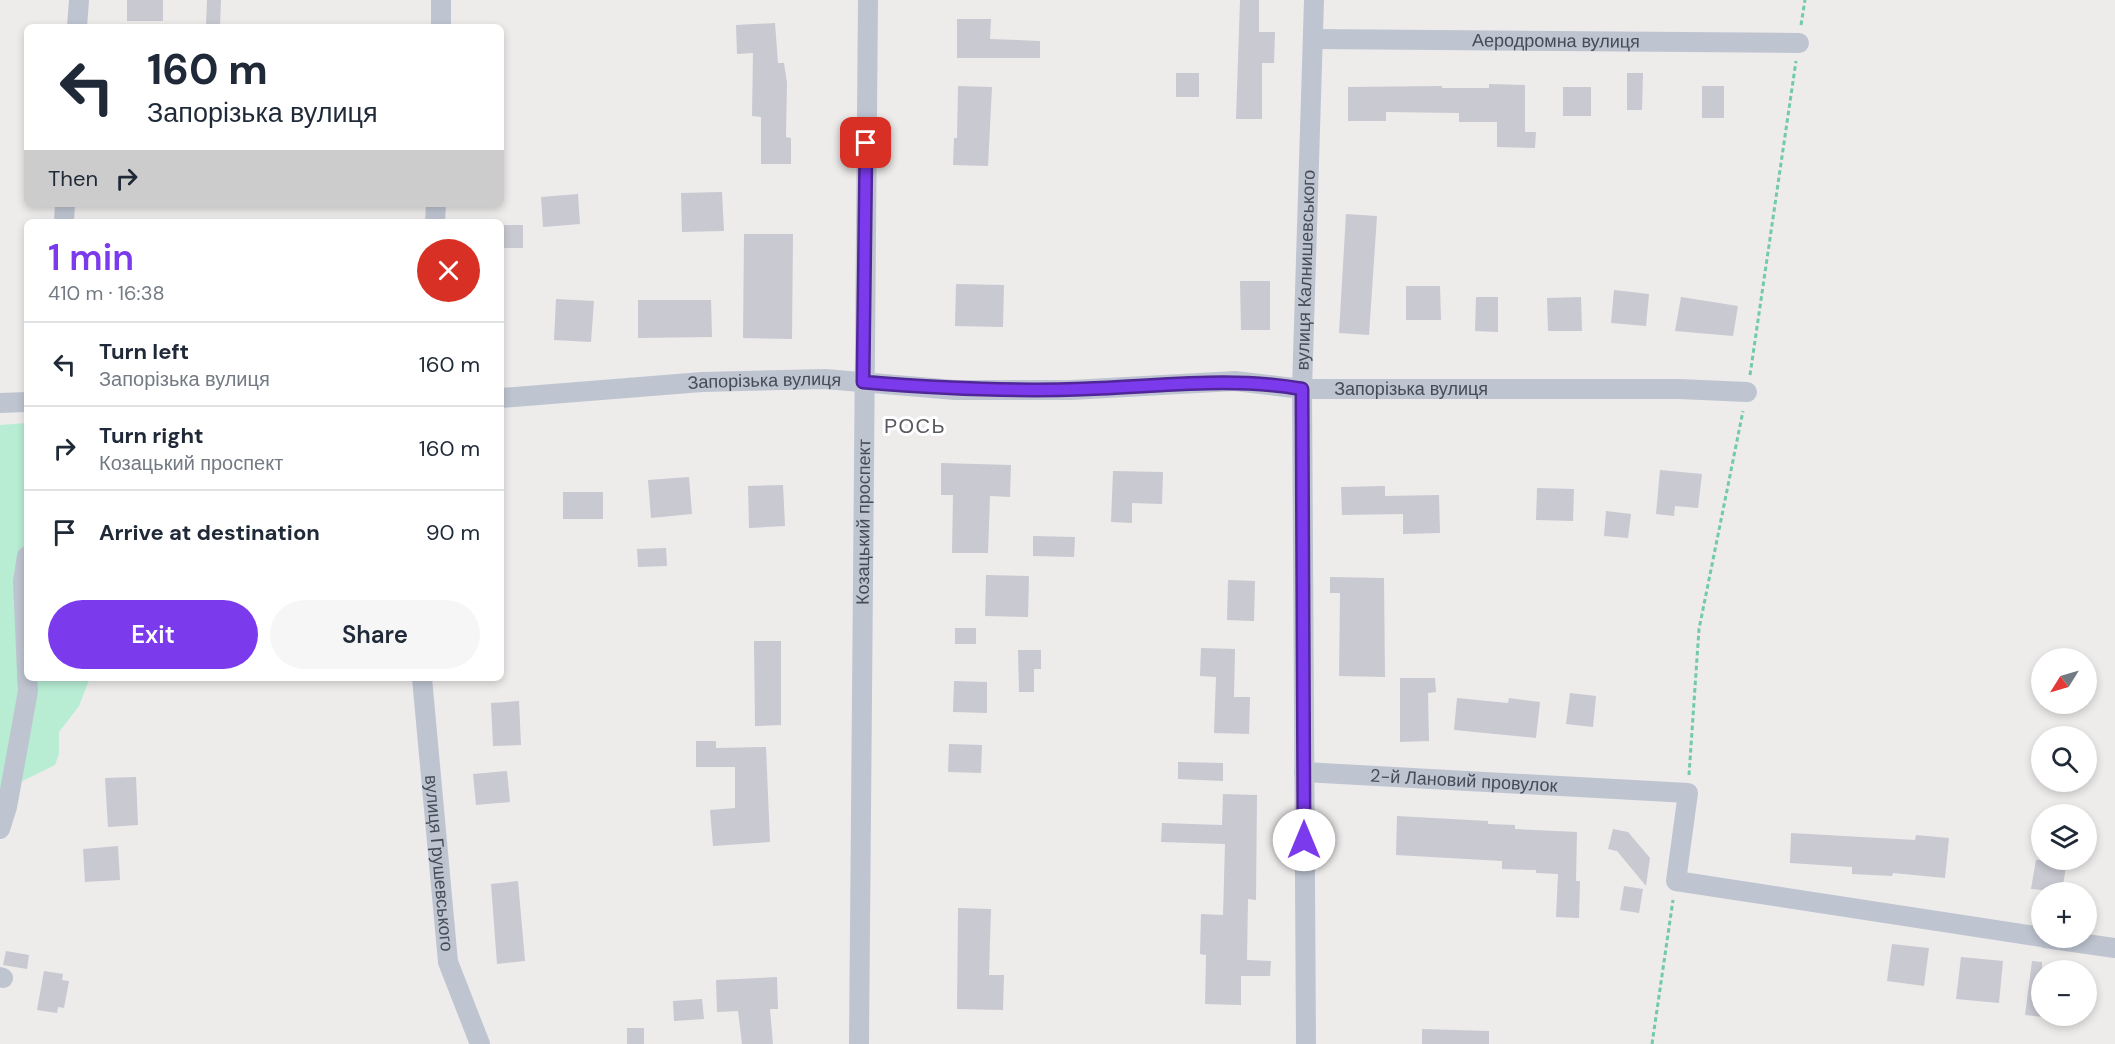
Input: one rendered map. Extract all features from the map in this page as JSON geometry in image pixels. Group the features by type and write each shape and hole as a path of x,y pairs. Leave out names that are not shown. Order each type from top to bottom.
{"street":[{"path":"77,24 79,0"},
{"path":"441,0 441,24"},
{"name":"Козацький проспект","path":"859,1044 868,0"},
{"name":"вулиця Калнишевського","path":"1306,1044 1302,389 1314,0"},
{"name":"Аеродромна вулиця","path":"1313,39 1799,43"},
{"name":"Запорізька вулиця","path":"504,398 702,382 825,379 955,390 1071,390 1235,381 1270,383 1302,389 1679,389 1748,392"},
{"path":"0,403 24,402"},
{"path":"24,575 24,604"},
{"path":"0,829 11,784 28,691 27,681"},
{"name":"вулиця Грушевського","path":"422,681 448,962 480,1044"},
{"name":"2-й Лановий провулок","path":"1304,772 1688,793 1676,880"},
{"path":"1676,880 2031,935"},
{"path":"2097,945 2115,948"}],"path":[{"path":"1652,1044 1676,880"}],"green space":[{"path":"24,423 24,681 89,681 79,706 59,732 59,754 55,765 0,792 0,425"}],"building":[{"path":"127,0 163,0 163,21 127,21"},
{"path":"207,0 221,0 220,24 206,24"},
{"path":"1240,0 1259,0 1259,32 1275,32 1274,63 1262,63 1262,119 1236,119"},
{"path":"957,19 991,19 990,39 1040,41 1040,58 957,58"},
{"path":"775,23 778,63 784,63 787,83 786,137 791,138 791,164 761,164 761,117 752,116 753,53 737,54 736,25"},
{"path":"1176,73 1199,73 1199,97 1176,97"},
{"path":"1627,73 1643,73 1642,110 1627,110"},
{"path":"1489,84 1525,85 1525,132 1536,132 1535,148 1497,147 1497,122 1459,122 1459,113 1386,112 1386,121 1348,121 1348,87 1489,88"},
{"path":"958,86 992,87 988,166 953,165 954,138 957,138"},
{"path":"1702,86 1724,86 1724,118 1702,118"},
{"path":"1563,87 1591,87 1591,116 1563,116"},
{"path":"722,192 724,231 682,232 681,193"},
{"path":"578,194 580,224 543,227 541,197"},
{"path":"1346,214 1377,216 1369,335 1339,333"},
{"path":"504,225 523,225 523,248 504,248"},
{"path":"744,234 793,234 792,339 743,338"},
{"path":"1240,281 1270,281 1270,330 1241,330"},
{"path":"956,284 1004,285 1003,327 955,326"},
{"path":"1406,286 1440,286 1441,320 1406,320"},
{"path":"1614,290 1649,294 1646,326 1611,323"},
{"path":"1476,297 1498,297 1498,332 1475,331"},
{"path":"1581,297 1582,331 1548,331 1547,298"},
{"path":"1681,297 1738,306 1733,336 1675,331"},
{"path":"556,299 594,301 591,342 554,340"},
{"path":"638,300 711,300 712,337 638,338"},
{"path":"941,463 1011,465 1010,497 990,496 988,553 952,553 953,495 941,495"},
{"path":"1660,470 1702,474 1698,508 1675,506 1674,516 1656,514"},
{"path":"1113,471 1163,472 1162,504 1132,503 1132,523 1111,522"},
{"path":"689,477 692,514 651,518 648,480"},
{"path":"783,485 785,526 749,528 748,486"},
{"path":"1385,486 1385,496 1439,495 1440,533 1403,534 1403,514 1342,515 1341,487"},
{"path":"1537,488 1574,489 1573,521 1536,520"},
{"path":"563,492 603,492 603,519 563,519"},
{"path":"1606,511 1631,514 1628,538 1604,536"},
{"path":"1033,536 1075,537 1074,557 1033,556"},
{"path":"666,548 667,566 638,567 637,549"},
{"path":"986,575 1029,576 1028,617 985,616"},
{"path":"1330,577 1384,578 1385,677 1339,676 1340,593 1330,593"},
{"path":"1228,580 1255,581 1254,621 1227,620"},
{"path":"955,628 976,628 976,644 955,644"},
{"path":"754,641 781,641 781,725 755,726"},
{"path":"1201,648 1235,649 1234,697 1250,697 1249,734 1214,733 1216,677 1200,676"},
{"path":"1018,650 1041,650 1041,669 1034,669 1034,692 1019,692"},
{"path":"1400,678 1435,678 1436,692 1428,693 1429,741 1400,742"},
{"path":"954,681 987,682 987,713 953,712"},
{"path":"1570,693 1596,696 1593,727 1566,724"},
{"path":"1457,698 1508,703 1509,698 1540,702 1536,738 1454,730"},
{"path":"519,701 521,745 493,746 491,703"},
{"path":"696,741 716,741 716,748 766,747 770,842 713,846 710,810 735,808 735,767 696,767"},
{"path":"949,744 982,745 981,773 948,772"},
{"path":"1178,762 1223,763 1223,781 1178,779"},
{"path":"507,771 510,802 476,805 473,774"},
{"path":"136,777 138,825 108,827 105,778"},
{"path":"1223,794 1257,795 1256,900 1248,899 1247,960 1271,961 1270,976 1241,976 1241,1005 1205,1004 1206,955 1200,954 1201,914 1223,915 1225,844 1161,842 1162,823 1222,825"},
{"path":"1397,816 1488,821 1488,824 1515,825 1515,829 1577,832 1576,881 1580,881 1579,918 1556,917 1558,874 1536,873 1536,870 1502,869 1502,861 1396,855"},
{"path":"1613,829 1628,832 1650,858 1646,886 1617,851 1608,849"},
{"path":"1791,833 1915,840 1916,835 1949,838 1945,878 1893,873 1892,876 1852,874 1852,867 1790,863"},
{"path":"118,846 120,880 85,882 83,849"},
{"path":"2034,870 2065,870 2064,882 2032,882"},
{"path":"518,881 525,961 497,964 491,884"},
{"path":"1624,886 1643,889 1639,913 1620,910"},
{"path":"958,908 991,909 989,975 1004,975 1003,1010 957,1009"},
{"path":"1892,944 1929,948 1924,986 1887,981"},
{"path":"6,951 29,955 27,969 3,965"},
{"path":"1961,957 2003,961 1999,1003 1956,999"},
{"path":"2031,969 2031,1016 2025,1015"},
{"path":"44,971 63,974 62,980 69,981 64,1008 58,1007 57,1013 37,1010"},
{"path":"777,977 778,1009 770,1009 773,1044 742,1044 738,1011 717,1012 716,980"},
{"path":"702,999 704,1019 674,1021 673,1001"},
{"path":"627,1028 644,1028 644,1044 627,1044"},
{"path":"1422,1029 1489,1031 1489,1044 1422,1044"}],"district":[{"name":"РОСЬ","path":"915,426"}],"route":[{"path":"866,143 863,382 955,390 1071,390 1235,381 1270,383 1302,389 1304,840"}]}
